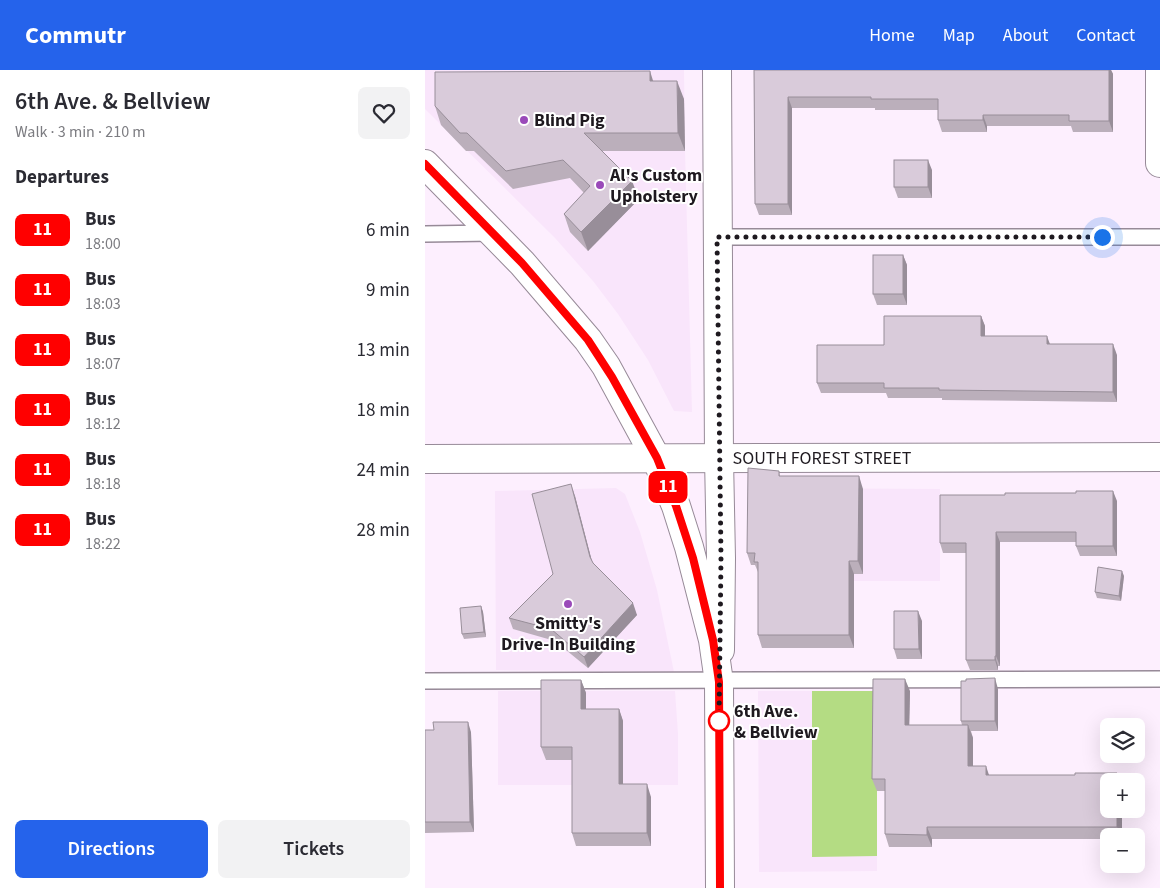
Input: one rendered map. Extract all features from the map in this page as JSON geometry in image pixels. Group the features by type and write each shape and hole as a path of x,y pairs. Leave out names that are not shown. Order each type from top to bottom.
{"street":[{"path":"717,70 721,558 719,682 720,888"},
{"path":"1160,70 1160,163"},
{"path":"425,164 494,233 546,290 588,340 610,373 657,458 676,506 696,569 713,640 719,682"},
{"name":"SOUTH FOREST STREET","path":"425,459 1160,457"}],"lane":[{"path":"425,234 494,233"},
{"path":"717,237 1160,237"},
{"path":"425,681 719,682 1160,679"}],"shaded area":[{"path":"425,70 684,70 692,412 674,411 648,360 618,314 593,281 555,238 425,109"},
{"path":"616,488 625,494 640,532 657,590 674,672 496,670 495,491"},
{"path":"759,488 940,489 940,581 759,581"},
{"path":"498,691 675,691 678,734 678,785 498,785"},
{"path":"758,691 877,691 877,871 759,872"}],"green space":[{"path":"812,691 877,691 877,856 812,857"}],"building":[{"path":"754,70 1109,70 1109,121 1069,121 1069,115 983,115 983,120 938,120 938,99 788,97 788,204 755,204"},
{"path":"650,71 650,81 677,81 678,133 584,133 632,181 581,232 564,214 590,186 563,160 506,171 467,133 460,133 435,106 435,72"},
{"path":"894,160 928,160 928,187 894,187"},
{"path":"873,255 903,255 903,294 873,294"},
{"path":"884,316 981,316 981,336 1047,336 1047,344 1113,344 1113,392 939,390 939,388 884,388 884,383 817,383 817,345 884,345"},
{"path":"748,468 779,471 779,476 859,476 858,561 849,561 849,635 758,635 758,562 754,562 755,553 747,553"},
{"path":"571,484 593,563 633,603 584,657 551,629 509,618 553,574 532,494"},
{"path":"1076,491 1113,491 1113,546 1076,546 1076,532 996,532 996,656 995,660 966,660 966,543 940,543 940,495 1076,493"},
{"path":"1098,567 1122,571 1119,596 1095,592"},
{"path":"481,606 484,632 462,634 460,608"},
{"path":"894,611 918,611 919,649 894,649"},
{"path":"995,678 995,721 961,721 961,681 966,681 966,679"},
{"path":"873,679 905,679 905,725 968,725 968,766 986,766 986,775 1075,775 1075,773 1100,773 1100,818 1117,818 1117,827 927,827 927,835 885,834 885,779 872,779"},
{"path":"541,680 581,680 581,709 619,709 619,784 647,784 647,833 572,833 572,747 541,747"},
{"path":"433,722 468,722 470,822 425,822 425,730 434,730"}],"bus line":[{"name":"11","path":"425,164 522,263 588,340 612,377 657,458 676,506 693,558 713,640 719,682 720,888"}],"place":[{"name":"Blind Pig","path":"524,120"},
{"name":"Al's Custom Upholstery","path":"600,185"},
{"name":"Smitty's Drive-In Building","path":"568,604"},
{"name":"6th Ave. & Bellview","path":"719,721"}],"route":[{"path":"719,721 721,558 717,237 1102,237"}]}
